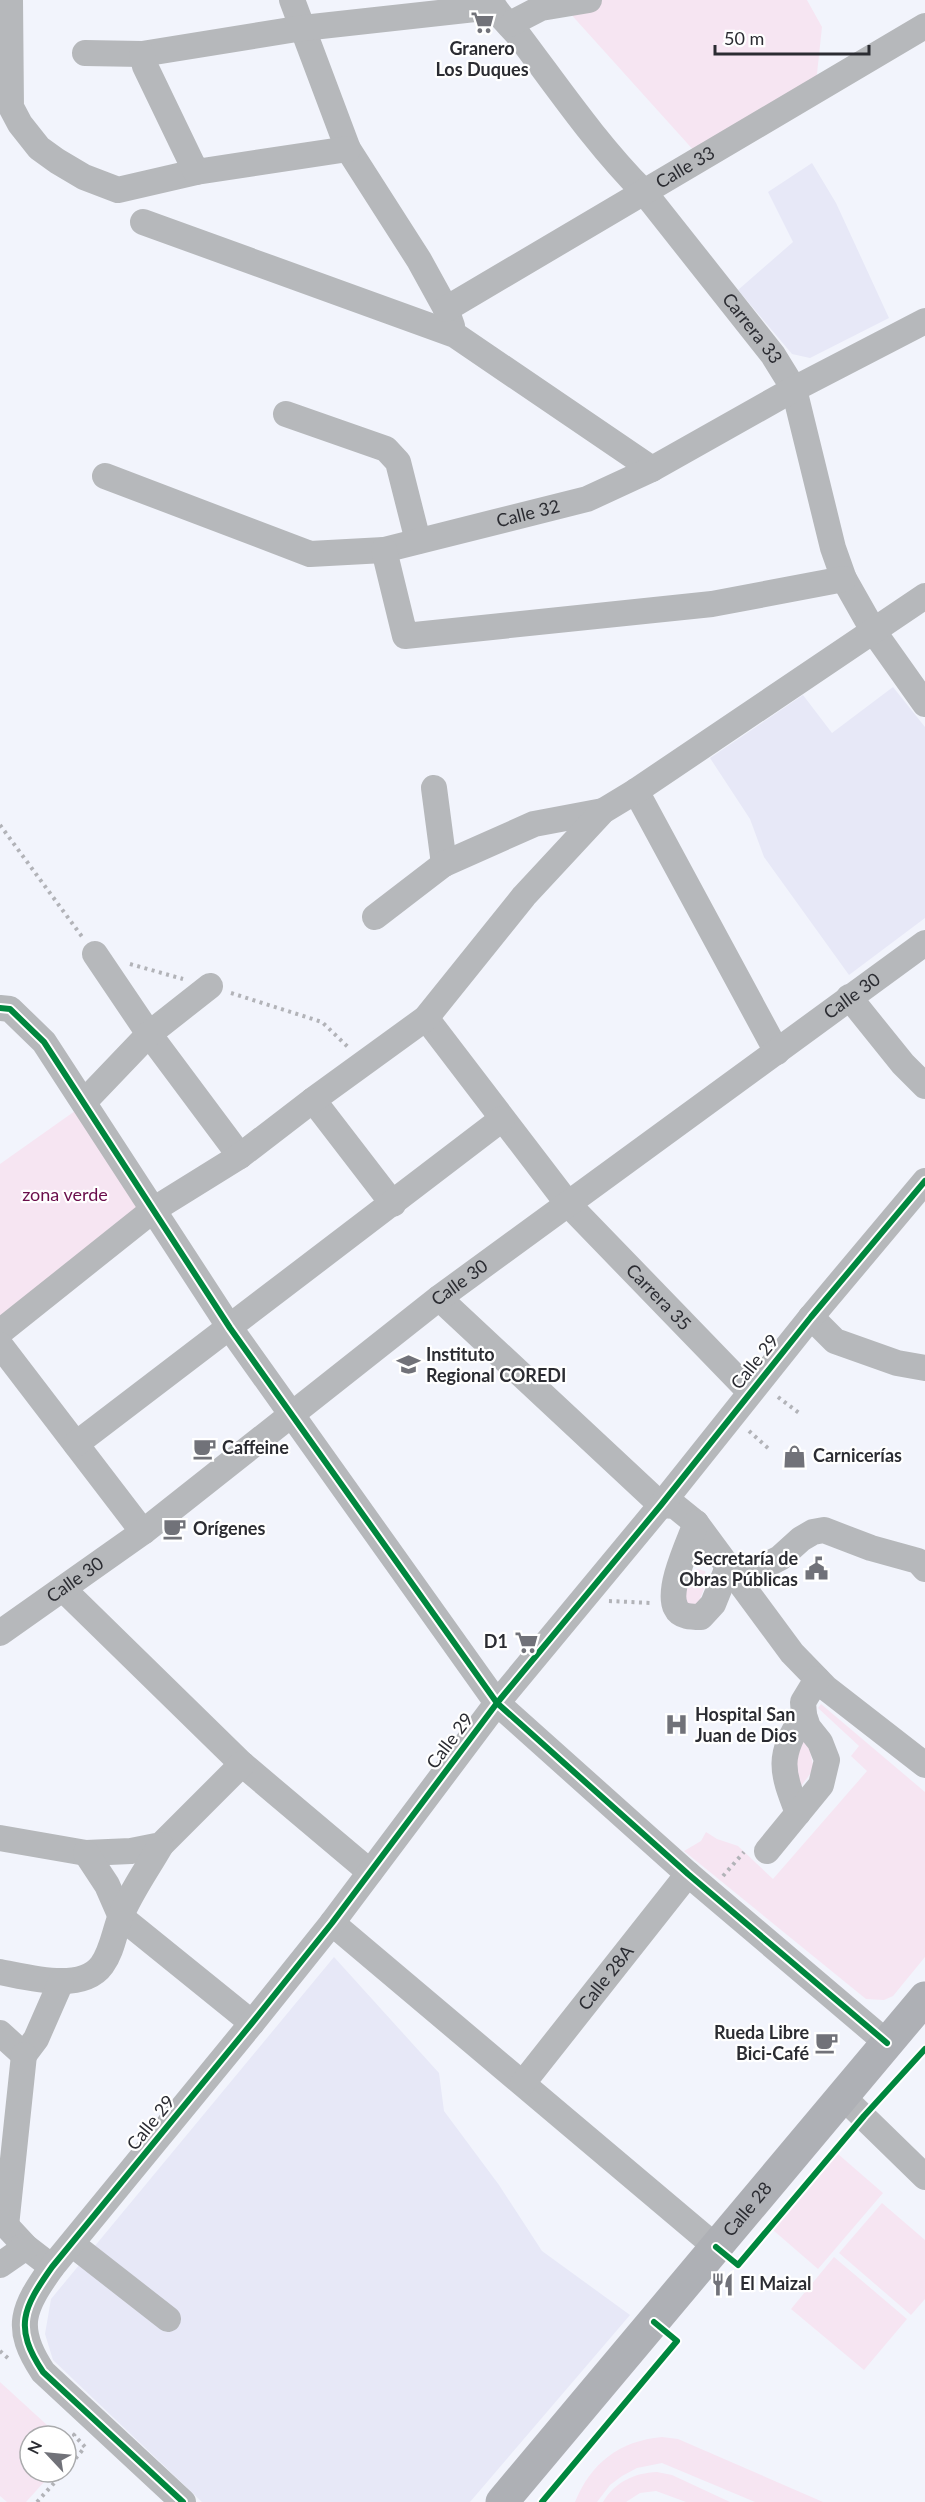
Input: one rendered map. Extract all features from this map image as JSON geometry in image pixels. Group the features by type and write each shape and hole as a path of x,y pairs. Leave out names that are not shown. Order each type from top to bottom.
{"main road":[{"name":"Calle 28","path":"502,2502 925,1998"}],"street":[{"path":"10,0 11,107 20,124 39,148 84,177 118,190 196,172 348,149"},
{"path":"292,0 348,149 419,260 446,309 455,335"},
{"path":"86,53 142,54 303,28 541,8 589,0"},
{"name":"Carrera 33","path":"498,10 580,117 626,174 644,192 773,355 794,389 833,548 844,579 874,632 925,704"},
{"name":"Calle 33","path":"446,309 925,26"},
{"path":"142,54 145,66 196,172"},
{"path":"143,222 455,335 652,469"},
{"name":"Calle 32","path":"105,476 310,554 384,550 587,500 652,469 794,389 925,321"},
{"path":"285,414 386,448 398,462 418,541"},
{"path":"384,550 405,636 712,603 844,579"},
{"path":"0,1332 153,1210 240,1156 426,1018 524,896 603,810 636,791 925,596"},
{"path":"434,788 444,864"},
{"path":"636,791 777,1052"},
{"path":"375,917 444,864 534,824 603,810"},
{"name":"Calle 30","path":"3,1626 63,1589 143,1532 439,1298 925,943"},
{"path":"95,954 149,1034 240,1156"},
{"path":"84,1102 149,1034 210,986"},
{"path":"849,997 903,1064 925,1086"},
{"path":"0,1008 10,1009 44,1042 230,1328 497,1703 688,1874 887,2043"},
{"name":"Carrera 35","path":"426,1018 568,1204 750,1392"},
{"path":"313,1100 393,1204"},
{"path":"76,1444 502,1119"},
{"name":"Calle 29","path":"183,2502 43,2372 30,2352 24,2333 25,2318 35,2290 52,2266 252,2024 332,1923 497,1703 662,1505 750,1392 925,1181"},
{"path":"439,1298 662,1505 675,1506 696,1523 792,1653 817,1679 925,1766"},
{"path":"811,1317 835,1341 897,1362 925,1368"},
{"path":"0,1345 143,1532"},
{"path":"696,1523 672,1597 676,1610 685,1616 701,1617 732,1573 780,1558 801,1539 813,1532 824,1530 871,1548 918,1562 925,1569"},
{"path":"63,1589 242,1764 370,1872"},
{"path":"757,1850 798,1813 821,1785 827,1760 820,1742 808,1726 803,1702 817,1679"},
{"path":"798,1813 787,1785 783,1766 791,1734 804,1715"},
{"path":"0,1972 61,1982 83,1977 100,1968 111,1948 121,1917 161,1845 242,1764"},
{"path":"0,1838 86,1853 131,1851 161,1845"},
{"path":"86,1853 107,1885 121,1917 252,2024"},
{"name":"Calle 28A","path":"523,2083 688,1874"},
{"path":"332,1923 716,2247"},
{"path":"52,2266 26,2247 3,2222 24,2055 36,2039 61,1982"},
{"path":"0,2032 24,2055"},
{"path":"843,2097 925,2177"},
{"path":"72,2244 168,2319"},
{"path":"0,2265 26,2247"}],"path":[{"path":"0,825 95,954 210,986 322,1022 364,1064"},
{"path":"778,1397 799,1413"},
{"path":"749,1431 770,1450"},
{"path":"602,1601 655,1603"},
{"path":"717,1883 757,1850"},
{"path":"78,2439 85,2447 78,2456"},
{"path":"78,2457 91,2445"},
{"path":"37,2502 53,2484"}],"shaded area":[{"path":"812,163 836,203 889,318 810,358 792,354 738,290 793,242 768,192"},
{"path":"893,687 925,727 925,918 849,975 764,857 750,819 710,758 803,695 832,733"},
{"path":"334,1957 439,2073 444,2111 499,2185 542,2251 630,2315 470,2502 202,2502 53,2360 45,2334 51,2299"}],"green space":[{"path":"601,0 807,0 822,27 816,83 696,153 568,11"},
{"name":"zona verde","path":"82,1106 149,1208 0,1328 0,1164"},
{"path":"697,1569 705,1571 706,1578 699,1602 694,1606 686,1603 686,1588 690,1584 690,1574"},
{"path":"821,1704 925,1792 925,1957 893,1996 884,2000 866,1999 684,1851 701,1841 706,1832 717,1839 738,1846 773,1879 867,1771 851,1756 859,1746 818,1708"},
{"path":"804,1740 809,1747 814,1769 801,1786 793,1761"},
{"path":"838,2154 883,2193 818,2269 773,2230"},
{"path":"882,2203 925,2240 925,2299 911,2315 839,2253"},
{"path":"834,2257 907,2319 864,2370 791,2309"},
{"path":"0,2382 46,2424 18,2424 18,2484 42,2484 26,2502 7,2502 0,2496"},
{"path":"662,2437 678,2439 823,2502 755,2502 662,2463 637,2468 622,2476 610,2485 597,2502 575,2502 589,2476 608,2456 633,2443"},
{"path":"657,2472 672,2475 730,2502 686,2502 656,2491 640,2493 626,2502 603,2502 613,2489 626,2480 641,2474"}],"cycle path":[{"path":"0,1008 10,1009 44,1042 230,1328 497,1703 688,1874 887,2043"},
{"path":"183,2502 43,2372 34,2356 25,2330 25,2318 34,2294 52,2267 332,1923 497,1703 661,1505 811,1317 925,1181"},
{"path":"716,2247 738,2265 864,2116 925,2049"},
{"path":"542,2502 677,2341 654,2322"}],"place":[{"name":"Granero Los Duques","path":"482,23"},
{"name":"Instituto Regional COREDI","path":"408,1365"},
{"name":"Caffeine","path":"204,1448"},
{"name":"Carnicerías","path":"795,1456"},
{"name":"Orígenes","path":"175,1529"},
{"name":"Secretaría de Obras Públicas","path":"816,1569"},
{"name":"D1","path":"526,1642"},
{"name":"Hospital San Juan de Dios","path":"677,1725"},
{"name":"Rueda Libre Bici-Café","path":"827,2043"},
{"name":"El Maizal","path":"722,2284"}]}
